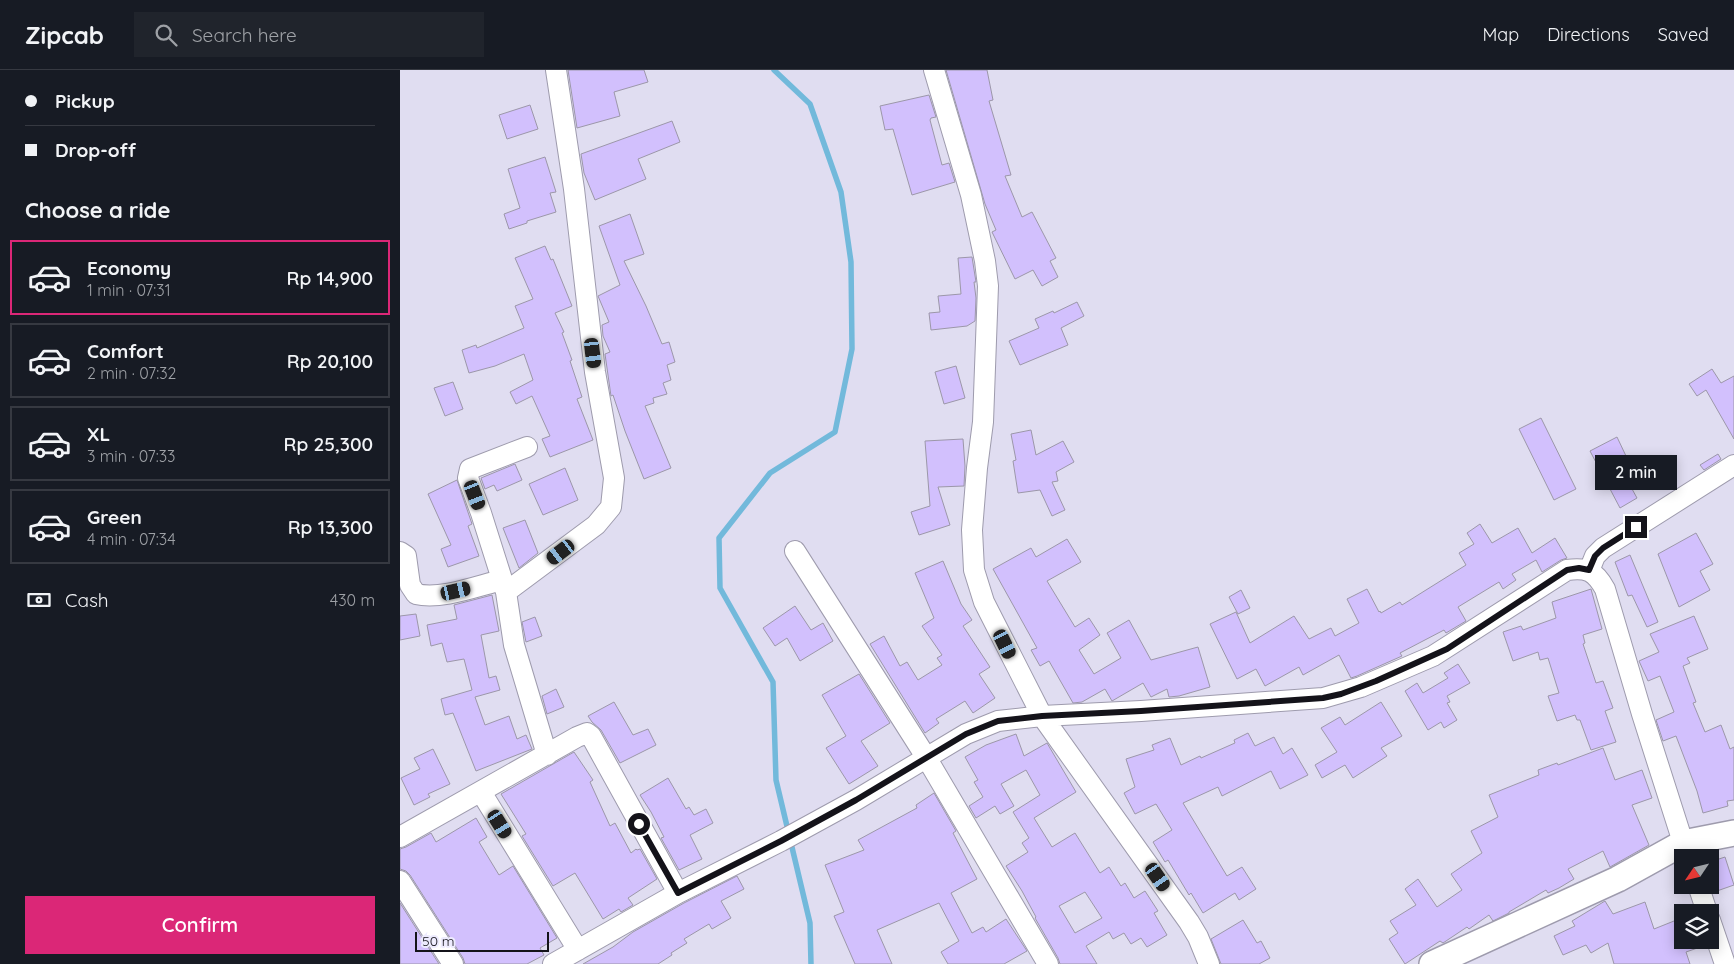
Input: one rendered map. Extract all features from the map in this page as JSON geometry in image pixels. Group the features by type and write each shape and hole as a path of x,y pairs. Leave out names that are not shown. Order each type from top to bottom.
{"street":[{"path":"400,552 406,556 410,585 416,594 423,596 504,586 596,525 611,507 614,478 595,372 574,189 556,70"},
{"path":"934,70 971,195 986,261 988,286 983,422 972,530 974,570 984,602 1042,716 1189,922 1198,937 1209,964"},
{"path":"527,447 470,469 468,478 482,513 504,586 514,644 547,755"},
{"path":"1589,570 1595,556 1603,548 1728,469"},
{"path":"795,551 926,757 1048,964"},
{"path":"556,963 678,893 804,829 856,800 966,734 998,721 1042,716 1323,698 1341,694 1369,684 1440,652 1567,570 1579,568 1589,570 1599,578 1605,589 1686,849"},
{"path":"400,837 587,733 591,736 678,893"},
{"path":"481,792 578,950"},
{"path":"1689,849 1734,834"},
{"path":"1432,964 1674,855"},
{"path":"400,881 453,964"},
{"path":"1719,946 1725,964"}],"building":[{"path":"568,70 644,70 648,82 614,92 620,116 577,128"},
{"path":"946,70 987,70 993,100 989,101 1011,175 1005,176 1022,217 1032,212 1056,258 1050,261 1058,277 1042,286 1033,270 1015,279 992,232 996,230 985,204"},
{"path":"929,95 936,117 930,120 942,165 949,163 955,182 912,195 893,129 885,130 880,106"},
{"path":"530,105 538,129 507,139 499,115"},
{"path":"672,121 680,142 638,159 646,179 595,200 584,173 581,154"},
{"path":"545,157 556,192 550,193 556,212 509,229 504,214 520,208 508,169"},
{"path":"630,214 644,254 624,261 662,344 669,342 675,362 667,365 671,380 663,383 667,394 653,398 654,403 645,406 671,468 644,479 613,395 611,396 605,354 610,352 603,336 602,325 609,322 598,296 620,285 599,226"},
{"path":"545,246 551,260 553,259 572,306 555,313 564,332 562,333 582,397 577,399 593,440 550,457 542,439 550,436 532,396 516,404 510,392 533,380 524,354 495,366 469,373 462,350 476,345 477,348 524,328 515,306 533,299 515,258"},
{"path":"972,257 976,282 974,282 976,298 975,321 967,326 931,330 929,313 940,312 938,296 961,294 958,258"},
{"path":"1077,302 1084,316 1061,328 1068,345 1020,365 1009,341 1039,328 1035,319 1053,311 1054,313"},
{"path":"956,366 965,398 944,404 935,372"},
{"path":"1712,369 1721,383 1734,376 1734,439 1706,390 1697,396 1689,384"},
{"path":"453,382 463,409 445,416 434,388"},
{"path":"1541,418 1576,489 1554,500 1519,429"},
{"path":"1031,430 1036,455 1063,441 1074,462 1056,472 1058,481 1052,482 1065,510 1052,516 1040,490 1018,493 1013,461 1016,460 1011,434"},
{"path":"1617,437 1626,456 1616,460 1637,498 1620,508 1590,451"},
{"path":"963,439 964,486 938,487 950,525 919,535 911,512 930,506 925,441"},
{"path":"1718,454 1721,459 1704,470 1700,465"},
{"path":"515,464 522,480 497,491 494,485 485,489 481,478"},
{"path":"565,468 578,500 543,515 529,484"},
{"path":"457,480 472,524 468,526 479,556 448,567 441,549 451,545 428,494"},
{"path":"525,520 538,553 519,568 503,528"},
{"path":"1480,524 1492,543 1518,528 1532,553 1555,538 1567,558 1542,572 1536,560 1512,574 1516,580 1503,589 1499,582 1458,607 1466,621 1446,633 1444,630 1400,653 1402,656 1357,676 1351,678 1339,655 1303,675 1299,667 1265,686 1256,669 1237,679 1210,624 1236,612 1250,643 1294,616 1309,639 1331,628 1335,636 1359,623 1347,599 1367,589 1381,613 1400,602 1402,605 1466,565 1459,553 1474,544 1467,533"},
{"path":"1696,533 1713,564 1700,571 1710,590 1679,607 1658,554"},
{"path":"1067,539 1081,562 1047,581 1075,627 1089,618 1100,635 1079,650 1094,674 1121,658 1107,633 1129,620 1151,660 1198,647 1210,687 1169,697 1167,689 1151,697 1143,683 1112,701 1105,689 1082,702 1073,703 1049,661 1040,666 1031,650 1037,648 993,569 1031,548 1036,557"},
{"path":"1630,555 1658,622 1647,627 1632,595 1628,596 1615,562"},
{"path":"943,561 961,604 972,620 963,626 990,667 979,674 995,698 973,713 965,701 936,719 939,723 925,733 870,644 884,636 900,666 907,662 918,680 942,665 937,658 942,655 922,626 934,618 915,573"},
{"path":"1591,589 1602,629 1583,635 1585,643 1583,644 1596,683 1603,681 1613,708 1605,711 1616,742 1591,750 1580,720 1577,720 1575,715 1557,721 1548,696 1559,693 1548,658 1540,660 1538,652 1513,661 1503,632 1521,626 1523,630 1556,618 1552,602"},
{"path":"1241,590 1250,608 1238,614 1229,597"},
{"path":"492,595 499,631 481,635 489,678 496,676 500,690 475,697 485,725 509,716 517,739 526,735 532,749 476,771 453,713 445,715 441,699 472,690 464,659 447,662 442,643 431,646 427,625 457,619 454,605"},
{"path":"795,606 811,630 823,623 833,641 800,661 787,638 775,646 763,628"},
{"path":"416,614 420,636 400,640 400,616"},
{"path":"1694,616 1708,649 1687,658 1690,663 1683,666 1696,702 1693,703 1705,732 1721,725 1730,749 1734,747 1734,800 1727,801 1728,806 1703,813 1697,791 1676,736 1663,741 1656,720 1674,712 1660,676 1648,681 1639,661 1659,652 1650,634"},
{"path":"535,617 542,636 526,642 522,622"},
{"path":"1458,664 1470,683 1447,696 1450,702 1447,703 1457,720 1444,728 1441,722 1428,730 1405,691 1417,683 1423,693 1448,678 1444,673"},
{"path":"859,674 890,723 861,741 878,766 849,784 826,748 846,736 822,695"},
{"path":"556,689 564,707 547,714 542,696"},
{"path":"614,702 633,735 648,729 656,745 620,763 601,730 588,716"},
{"path":"1381,702 1402,736 1381,748 1387,756 1353,778 1345,765 1322,778 1315,765 1337,752 1321,728 1340,717 1345,725"},
{"path":"1248,733 1255,746 1274,737 1283,754 1292,748 1308,775 1280,789 1271,771 1222,796 1218,787 1183,803 1227,876 1242,867 1256,889 1239,900 1235,893 1203,913 1191,893 1189,895 1168,860 1165,862 1153,842 1172,830 1156,804 1135,814 1124,793 1135,787 1126,759 1154,750 1152,745 1170,738 1181,765 1235,743 1234,740"},
{"path":"1016,734 1024,756 1047,743 1076,792 1034,818 1052,847 1075,833 1100,873 1109,867 1121,886 1125,883 1134,898 1145,891 1158,911 1154,913 1167,935 1147,947 1141,938 1131,944 1124,933 1113,939 1109,932 1086,946 1097,964 1060,964 1022,891 1006,866 1028,852 1022,843 1029,838 1013,812 1040,795 1026,770 1001,784 1014,806 1000,814 995,806 976,818 969,806 983,797 974,782 978,780 965,757 986,745","holes":["1085,892 1102,918 1075,933 1059,906"]},
{"path":"1603,748 1615,780 1642,770 1652,798 1632,805 1649,845 1610,867 1603,851 1568,869 1574,879 1559,888 1548,893 1546,890 1493,921 1489,915 1469,929 1467,927 1443,943 1440,941 1405,964 1389,939 1398,933 1390,921 1416,905 1405,889 1418,879 1437,907 1462,890 1451,874 1482,853 1471,831 1498,817 1489,795 1539,775 1538,770 1557,763 1558,765"},
{"path":"433,749 450,784 428,794 430,797 414,805 401,778 420,769 414,758"},
{"path":"574,752 593,780 590,782 610,826 615,823 631,853 636,849 640,849 657,879 628,898 633,905 621,912 619,909 603,919 575,873 553,886 522,836 526,834 501,794"},
{"path":"668,778 686,809 689,807 694,815 706,809 713,823 690,835 702,859 679,870 661,838 664,837 651,812 640,795"},
{"path":"934,793 956,831 953,833 977,879 951,893 972,933 983,927 986,932 1006,919 1027,951 1004,964 948,964 941,952 959,941 939,903 877,930 892,964 855,964 834,916 844,912 825,865 864,850 858,840 917,808 916,805"},
{"path":"476,818 487,837 479,842 499,875 513,866 557,938 540,948 544,955 527,964 465,964 410,875 400,869 400,849 431,833 436,842"},
{"path":"1725,857 1734,885 1719,890 1719,859"},
{"path":"737,876 744,889 721,901 731,918 712,929 709,924 684,939 687,943 658,964 583,964 613,947 633,932"},
{"path":"1605,901 1613,914 1645,902 1654,929 1674,921 1674,949 1695,949 1686,952 1690,964 1614,964 1608,943 1591,953 1586,945 1563,955 1554,936 1575,926 1572,921"},
{"path":"400,903 439,964 400,964"},
{"path":"1243,920 1257,943 1261,941 1270,958 1259,964 1221,964 1211,939"}],"waterway":[{"path":"774,70 810,104 841,192 851,262 852,349 835,432 770,473 719,538 720,588 773,682 776,780 810,923 811,964"}],"route":[{"path":"639,824 678,893 781,841 856,800 966,734 998,721 1042,716 1323,698 1361,687 1447,649 1567,570 1579,568 1589,570 1595,556 1603,548 1636,527"}]}
